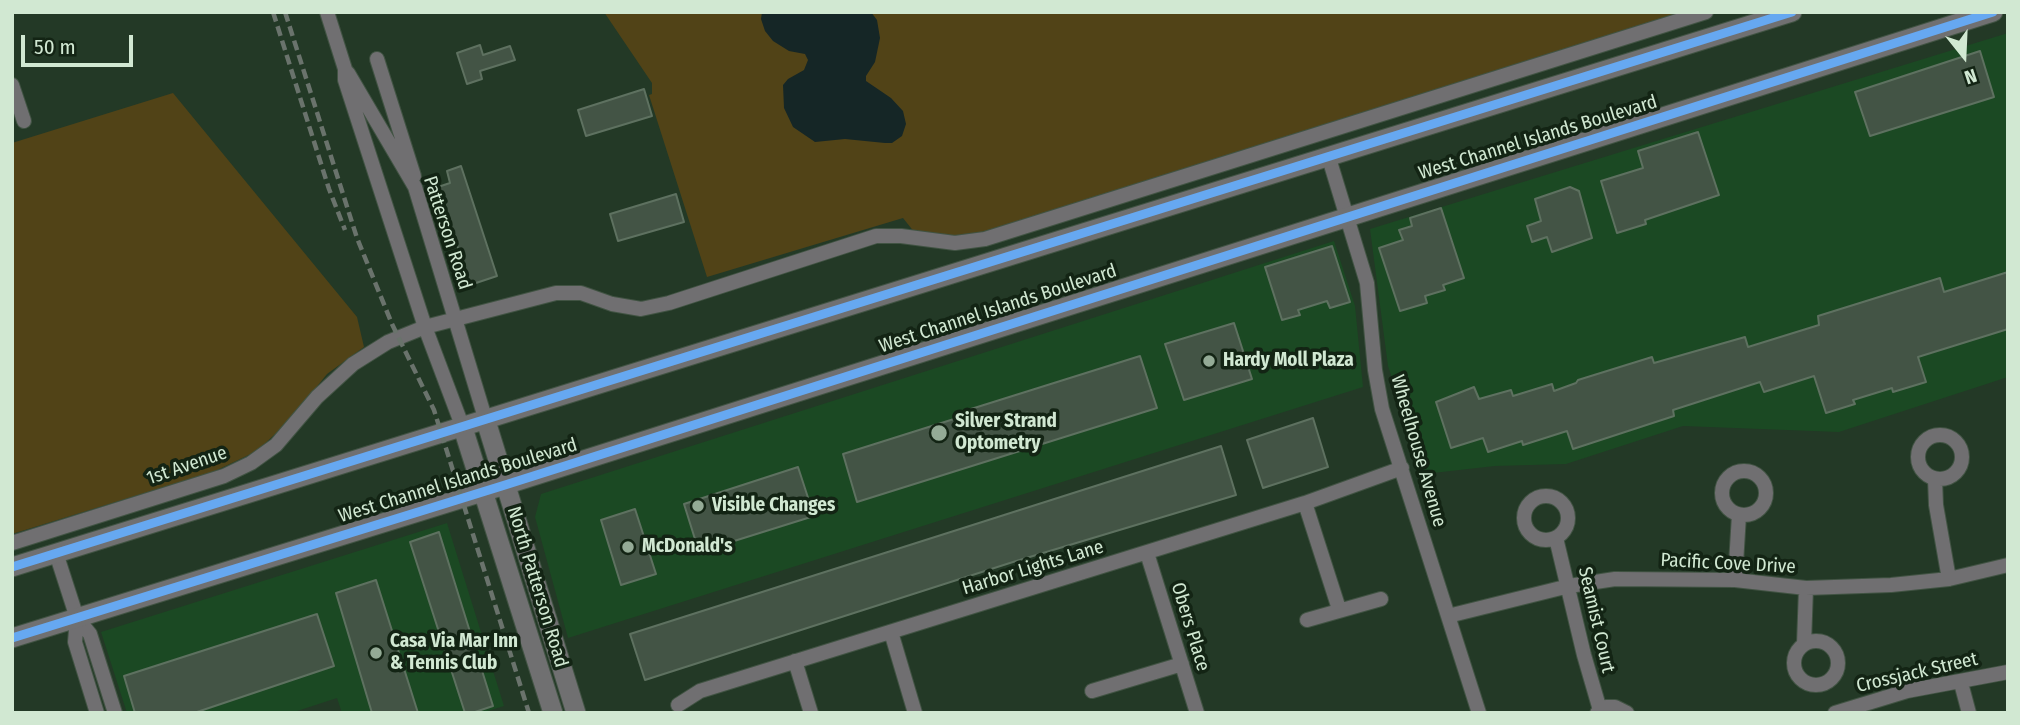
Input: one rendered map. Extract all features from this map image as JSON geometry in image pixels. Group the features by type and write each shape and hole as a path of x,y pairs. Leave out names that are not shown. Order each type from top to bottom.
{"main road":[{"path":"12,567 1792,12"},
{"name":"West Channel Islands Boulevard","path":"12,638 483,492 1993,12"},
{"name":"North Patterson Road","path":"486,421 576,713"},
{"name":"North Patterson Road","path":"463,428 552,713"}],"street":[{"name":"Patterson Road","path":"327,12 345,69 345,80 425,327 463,428"},
{"name":"1st Avenue","path":"12,543 224,476 251,463 276,445 317,397 353,364 388,342 425,327 556,293 581,293 612,304 641,309 669,303 876,236 901,236 955,243 985,239 1706,12"},
{"path":"377,59 414,173 415,187"},
{"name":"Patterson Road","path":"345,69 415,187 486,421"},
{"path":"12,85 24,121"},
{"name":"Wheelhouse Avenue","path":"1328,155 1367,284 1378,394 1479,713"},
{"name":"Harbor Lights Lane","path":"678,705 700,691 1305,503 1402,468"},
{"path":"1936,478 1936,505 1949,579"},
{"path":"1305,503 1339,609"},
{"path":"1735,580 1739,515"},
{"name":"Seamist Court","path":"1556,538 1599,711 1615,707 1627,713"},
{"path":"56,553 77,618 90,634 115,713"},
{"name":"Obers Place","path":"1147,553 1197,713"},
{"name":"Pacific Cove Drive","path":"1448,616 1569,586 1640,578 1735,580 1807,588 1891,586 1949,579 2008,565"},
{"path":"1804,645 1807,588"},
{"path":"1307,620 1381,599"},
{"path":"77,618 75,642 97,713"},
{"path":"891,632 915,713"},
{"path":"795,661 811,713"},
{"path":"1092,691 1182,664"},
{"name":"Crossjack Street","path":"1835,713 1907,691 1961,683 2008,672"},
{"path":"1961,683 1969,713"}],"shaded area":[{"path":"604,12 1685,12 983,233 961,236 915,233 903,218 707,277 649,95 652,94 652,83"},
{"path":"762,12 871,12 877,20 880,38 875,62 866,76 866,81 891,98 903,111 906,124 902,136 892,143 845,139 815,142 793,127 784,108 783,85 804,70 808,60 805,54 789,51 773,41 765,31"},
{"path":"2008,33 2008,377 1839,432 1683,426 1566,464 1495,466 1424,474 1388,366 1370,229"},
{"path":"173,93 357,317 364,347 327,374 290,420 257,451 213,472 12,534 12,143"},
{"name":"Hardy Moll Plaza","path":"1334,241 1355,306 1363,387 568,638 535,517 541,494"},
{"path":"447,523 504,706 481,713 342,713 337,698 291,713 127,713 101,632"}],"building":[{"path":"480,45 483,55 510,46 515,60 480,71 482,79 467,84 457,53"},
{"path":"1980,51 1994,97 1870,136 1855,92"},
{"path":"644,89 652,116 586,136 578,110"},
{"path":"1698,132 1719,195 1645,220 1646,224 1617,233 1601,181 1643,168 1638,151"},
{"path":"461,166 497,276 470,285 438,187 450,183 447,171"},
{"path":"1570,187 1579,191 1592,238 1552,252 1547,237 1532,242 1527,226 1541,221 1535,199"},
{"path":"676,194 684,222 618,241 610,214"},
{"path":"1441,208 1464,278 1443,285 1445,290 1425,296 1427,303 1400,311 1379,248 1403,240 1399,230 1412,226 1410,218"},
{"path":"1332,246 1350,302 1330,308 1327,301 1298,310 1300,315 1282,320 1265,267"},
{"path":"2008,272 2008,329 1918,357 1926,382 1893,392 1892,388 1853,400 1855,404 1826,413 1814,376 1764,392 1760,382 1673,410 1674,416 1573,449 1567,431 1523,445 1522,441 1488,452 1483,438 1451,448 1436,402 1474,387 1479,399 1511,390 1513,396 1552,384 1554,391 1578,380 1652,357 1654,363 1745,337 1748,347 1819,325 1818,316 1940,278 1944,292"},
{"name":"Hardy Moll Plaza","path":"1234,323 1252,379 1184,400 1165,344"},
{"path":"1140,356 1157,408 857,502 843,454 973,413 971,409"},
{"path":"1313,418 1328,467 1263,488 1247,440"},
{"path":"1221,446 1236,495 1013,562 645,680 630,634"},
{"path":"798,467 814,516 699,552 684,504"},
{"name":"McDonald's","path":"635,509 656,574 621,585 601,520"},
{"path":"439,532 493,706 472,713 465,713 410,542"},
{"name":"Casa Via Mar Inn & Tennis Club","path":"376,580 418,713 372,713 336,593"},
{"path":"317,614 334,666 194,713 135,713 124,676"}],"railway":[{"path":"273,12 329,189 345,230"},
{"path":"285,12 357,238 392,324 434,410 529,713"}],"cycle path":[{"path":"12,567 1792,12"},
{"path":"12,638 505,485 1993,12"}],"place":[{"name":"Hardy Moll Plaza","path":"1209,361"},
{"name":"Silver Strand Optometry","path":"939,433"},
{"name":"Visible Changes","path":"698,506"},
{"name":"McDonald's","path":"628,547"},
{"name":"Casa Via Mar Inn & Tennis Club","path":"376,653"}]}
